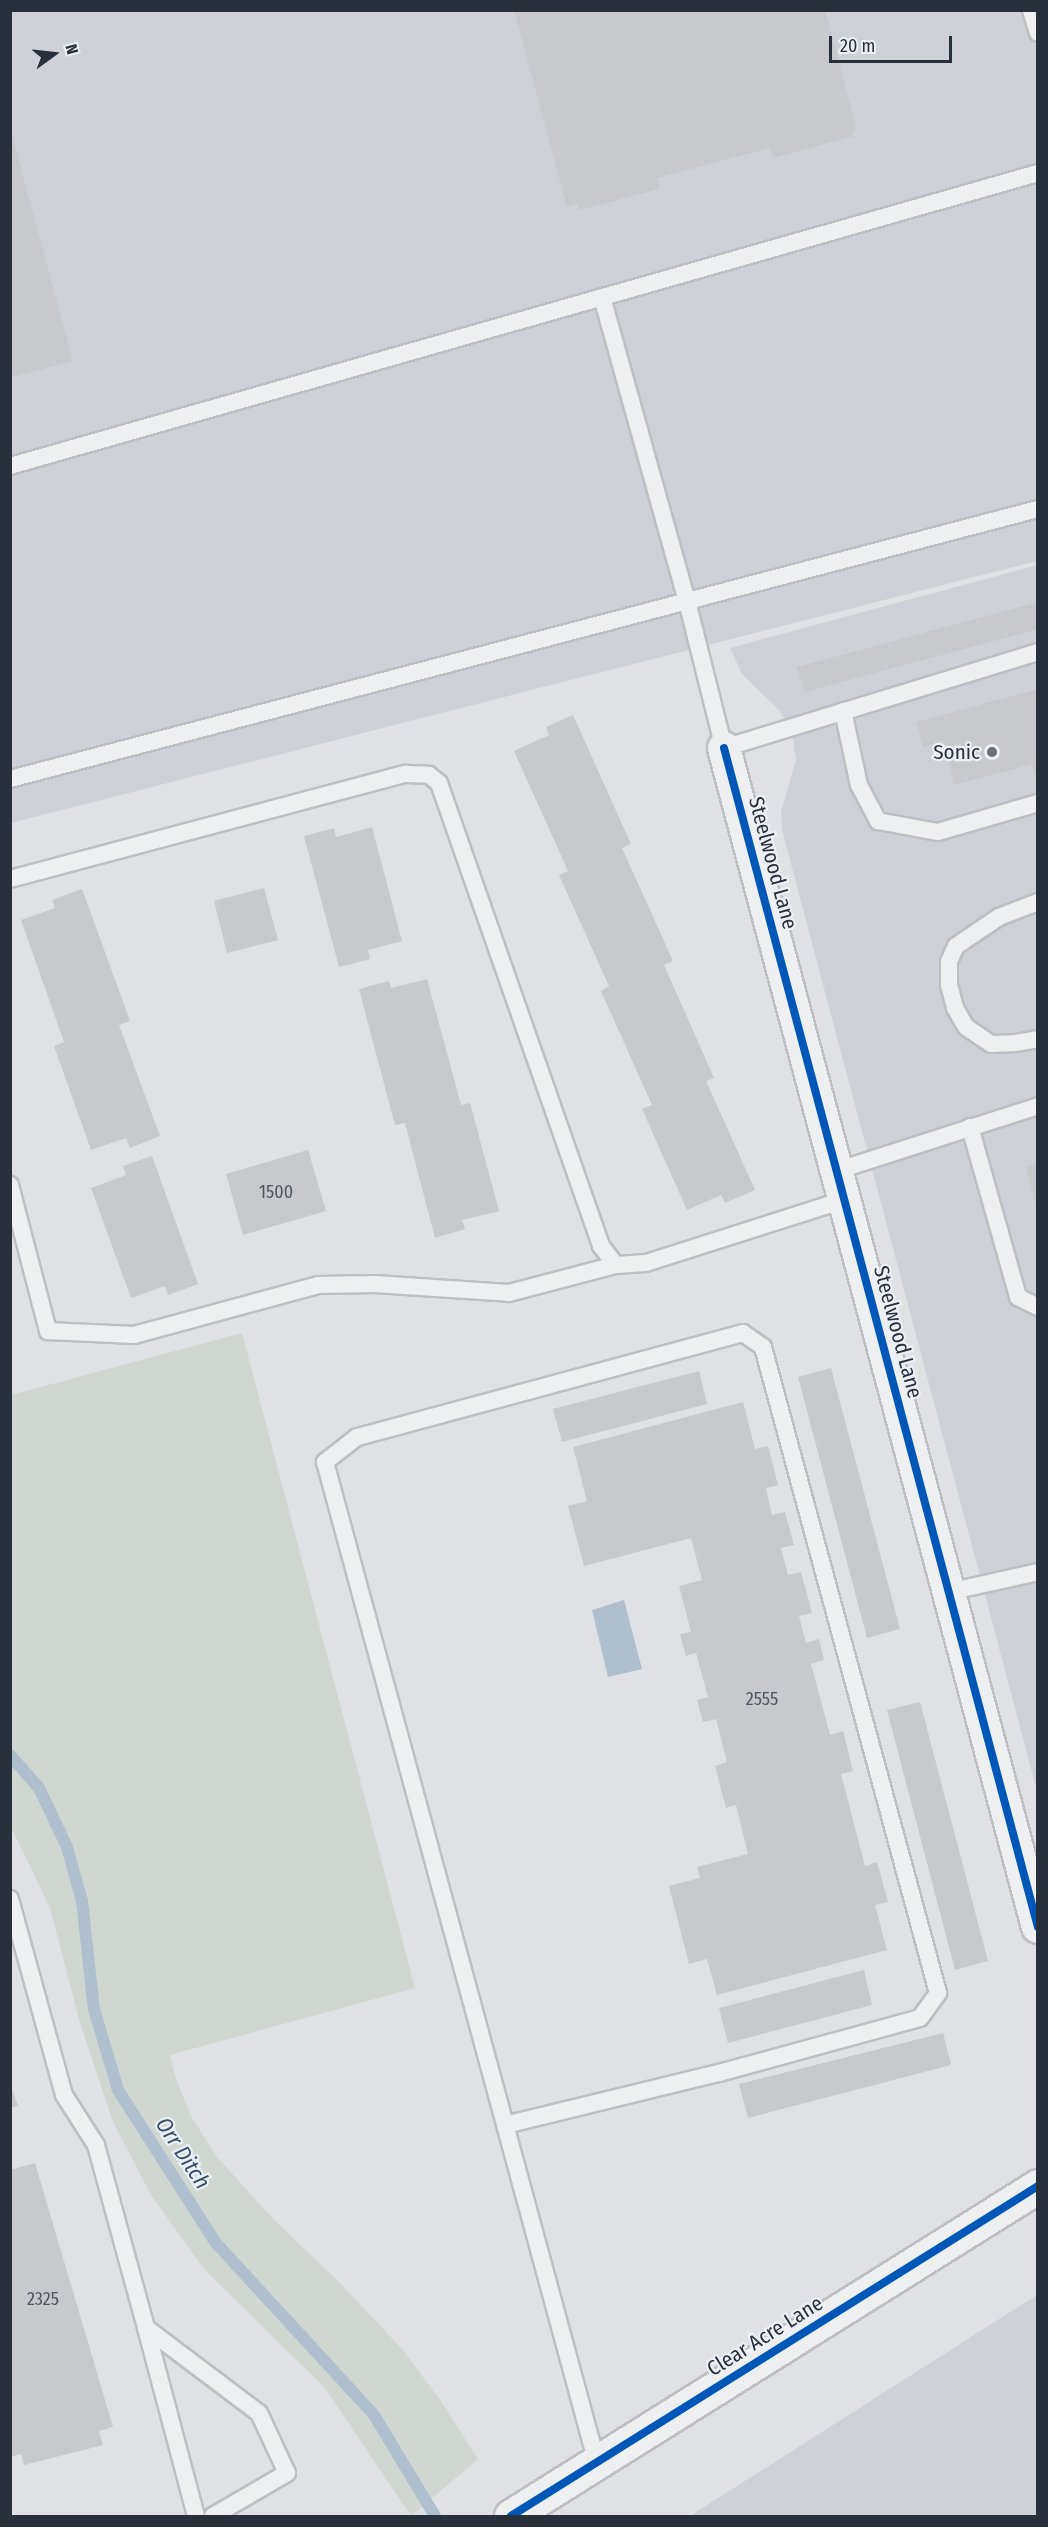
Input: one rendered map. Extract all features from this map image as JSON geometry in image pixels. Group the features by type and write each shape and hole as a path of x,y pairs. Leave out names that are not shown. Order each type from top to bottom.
{"street":[{"name":"Steelwood Lane","path":"724,747 1038,1926"},
{"name":"Clear Acre Lane","path":"511,2517 1038,2186"}],"lane":[{"path":"1031,10 1038,33"},
{"path":"10,466 1038,173"},
{"path":"602,297 687,601 724,747 1038,652"},
{"path":"10,779 1038,508"},
{"path":"843,711 859,785 878,821 903,828 938,832 1038,803"},
{"path":"10,879 406,774 429,775 439,783 601,1246 616,1265"},
{"path":"1038,902 999,917 956,945 949,962 949,985 955,1008 966,1027 991,1044 1016,1044 1038,1039"},
{"path":"10,1185 48,1331 134,1335 318,1285 375,1284 509,1293 616,1265 646,1263 840,1186 970,1127 1038,1106"},
{"path":"970,1127 1018,1297 1038,1307"},
{"path":"505,2125 719,2073 920,2018 938,1993 763,1347 743,1333 357,1437 325,1462 505,2125 597,2463"},
{"path":"948,1592 1038,1572"},
{"path":"10,1899 64,2095 96,2145 196,2517"},
{"path":"146,2328 259,2413 286,2473 213,2517"}],"shaded area":[{"path":"11,11 1037,11 1037,561 11,823"},
{"path":"1037,565 1037,1791 782,830 781,812 796,760 792,734 780,711 742,674 730,648"},
{"path":"242,1333 415,1988 170,2055 175,2076 191,2116 217,2157 274,2220 337,2280 402,2349 440,2400 478,2459 411,2516 325,2388 204,2269 151,2195 113,2122 80,2023 50,1908 11,1827 11,1395"},
{"path":"1037,2295 1037,2516 690,2516"}],"water":[{"path":"624,1600 642,1669 608,1677 592,1610"}],"building":[{"path":"514,10 825,10 857,130 853,131 854,136 773,158 770,148 657,178 659,189 579,210 577,204 567,207"},
{"path":"10,128 73,361 10,378"},
{"path":"1038,602 1038,629 804,692 797,667"},
{"path":"1038,689 1038,775 1035,775 1032,764 955,785 943,741 923,747 916,722"},
{"path":"573,715 631,844 622,848 673,961 664,965 714,1078 706,1081 755,1190 725,1203 721,1195 687,1210 642,1109 652,1105 601,991 609,986 559,875 568,871 514,751 549,735 546,727"},
{"path":"372,827 402,941 368,950 370,959 339,967 304,836 334,828 336,837"},
{"path":"264,888 278,940 227,953 214,901"},
{"path":"82,889 130,1021 119,1025 160,1136 130,1148 126,1138 91,1150 54,1046 64,1042 21,920 55,908 52,900"},
{"path":"427,979 461,1105 470,1103 499,1211 462,1220 465,1229 435,1238 405,1123 395,1125 359,989 389,981 391,988"},
{"path":"308,1150 326,1211 243,1235 226,1174"},
{"path":"152,1156 198,1284 168,1295 165,1286 131,1298 91,1188 126,1175 123,1166"},
{"path":"1038,1164 1038,1209 1037,1209 1026,1167"},
{"path":"831,1368 900,1629 867,1638 798,1377"},
{"path":"699,1371 707,1404 562,1442 553,1409"},
{"path":"743,1402 755,1449 768,1446 778,1485 766,1488 772,1515 785,1512 794,1545 781,1548 788,1575 801,1572 812,1613 799,1616 806,1643 819,1639 824,1660 811,1664 830,1735 843,1731 853,1771 841,1774 865,1866 877,1862 888,1902 875,1905 887,1950 717,1995 707,1959 689,1964 669,1886 700,1878 697,1867 748,1854 736,1805 726,1808 715,1766 727,1762 716,1719 703,1722 697,1700 708,1697 696,1653 686,1656 680,1634 691,1632 679,1586 702,1580 691,1538 584,1566 568,1506 587,1501 573,1447"},
{"path":"920,1702 988,1961 955,1970 887,1710"},
{"path":"864,1970 872,2005 728,2043 719,2008"},
{"path":"943,2033 951,2065 748,2118 739,2084"},
{"path":"10,2084 18,2106 10,2108"},
{"path":"35,2163 113,2427 99,2431 103,2445 24,2465 21,2454 10,2457 10,2170"}],"waterway":[{"name":"Orr Ditch","path":"10,1755 39,1788 67,1847 82,1901 94,2009 118,2090 216,2243 374,2415 435,2516"}],"cycle path":[{"path":"724,748 1038,1927"},
{"path":"511,2516 1038,2186"}],"place":[{"name":"Sonic","path":"992,752"}]}
